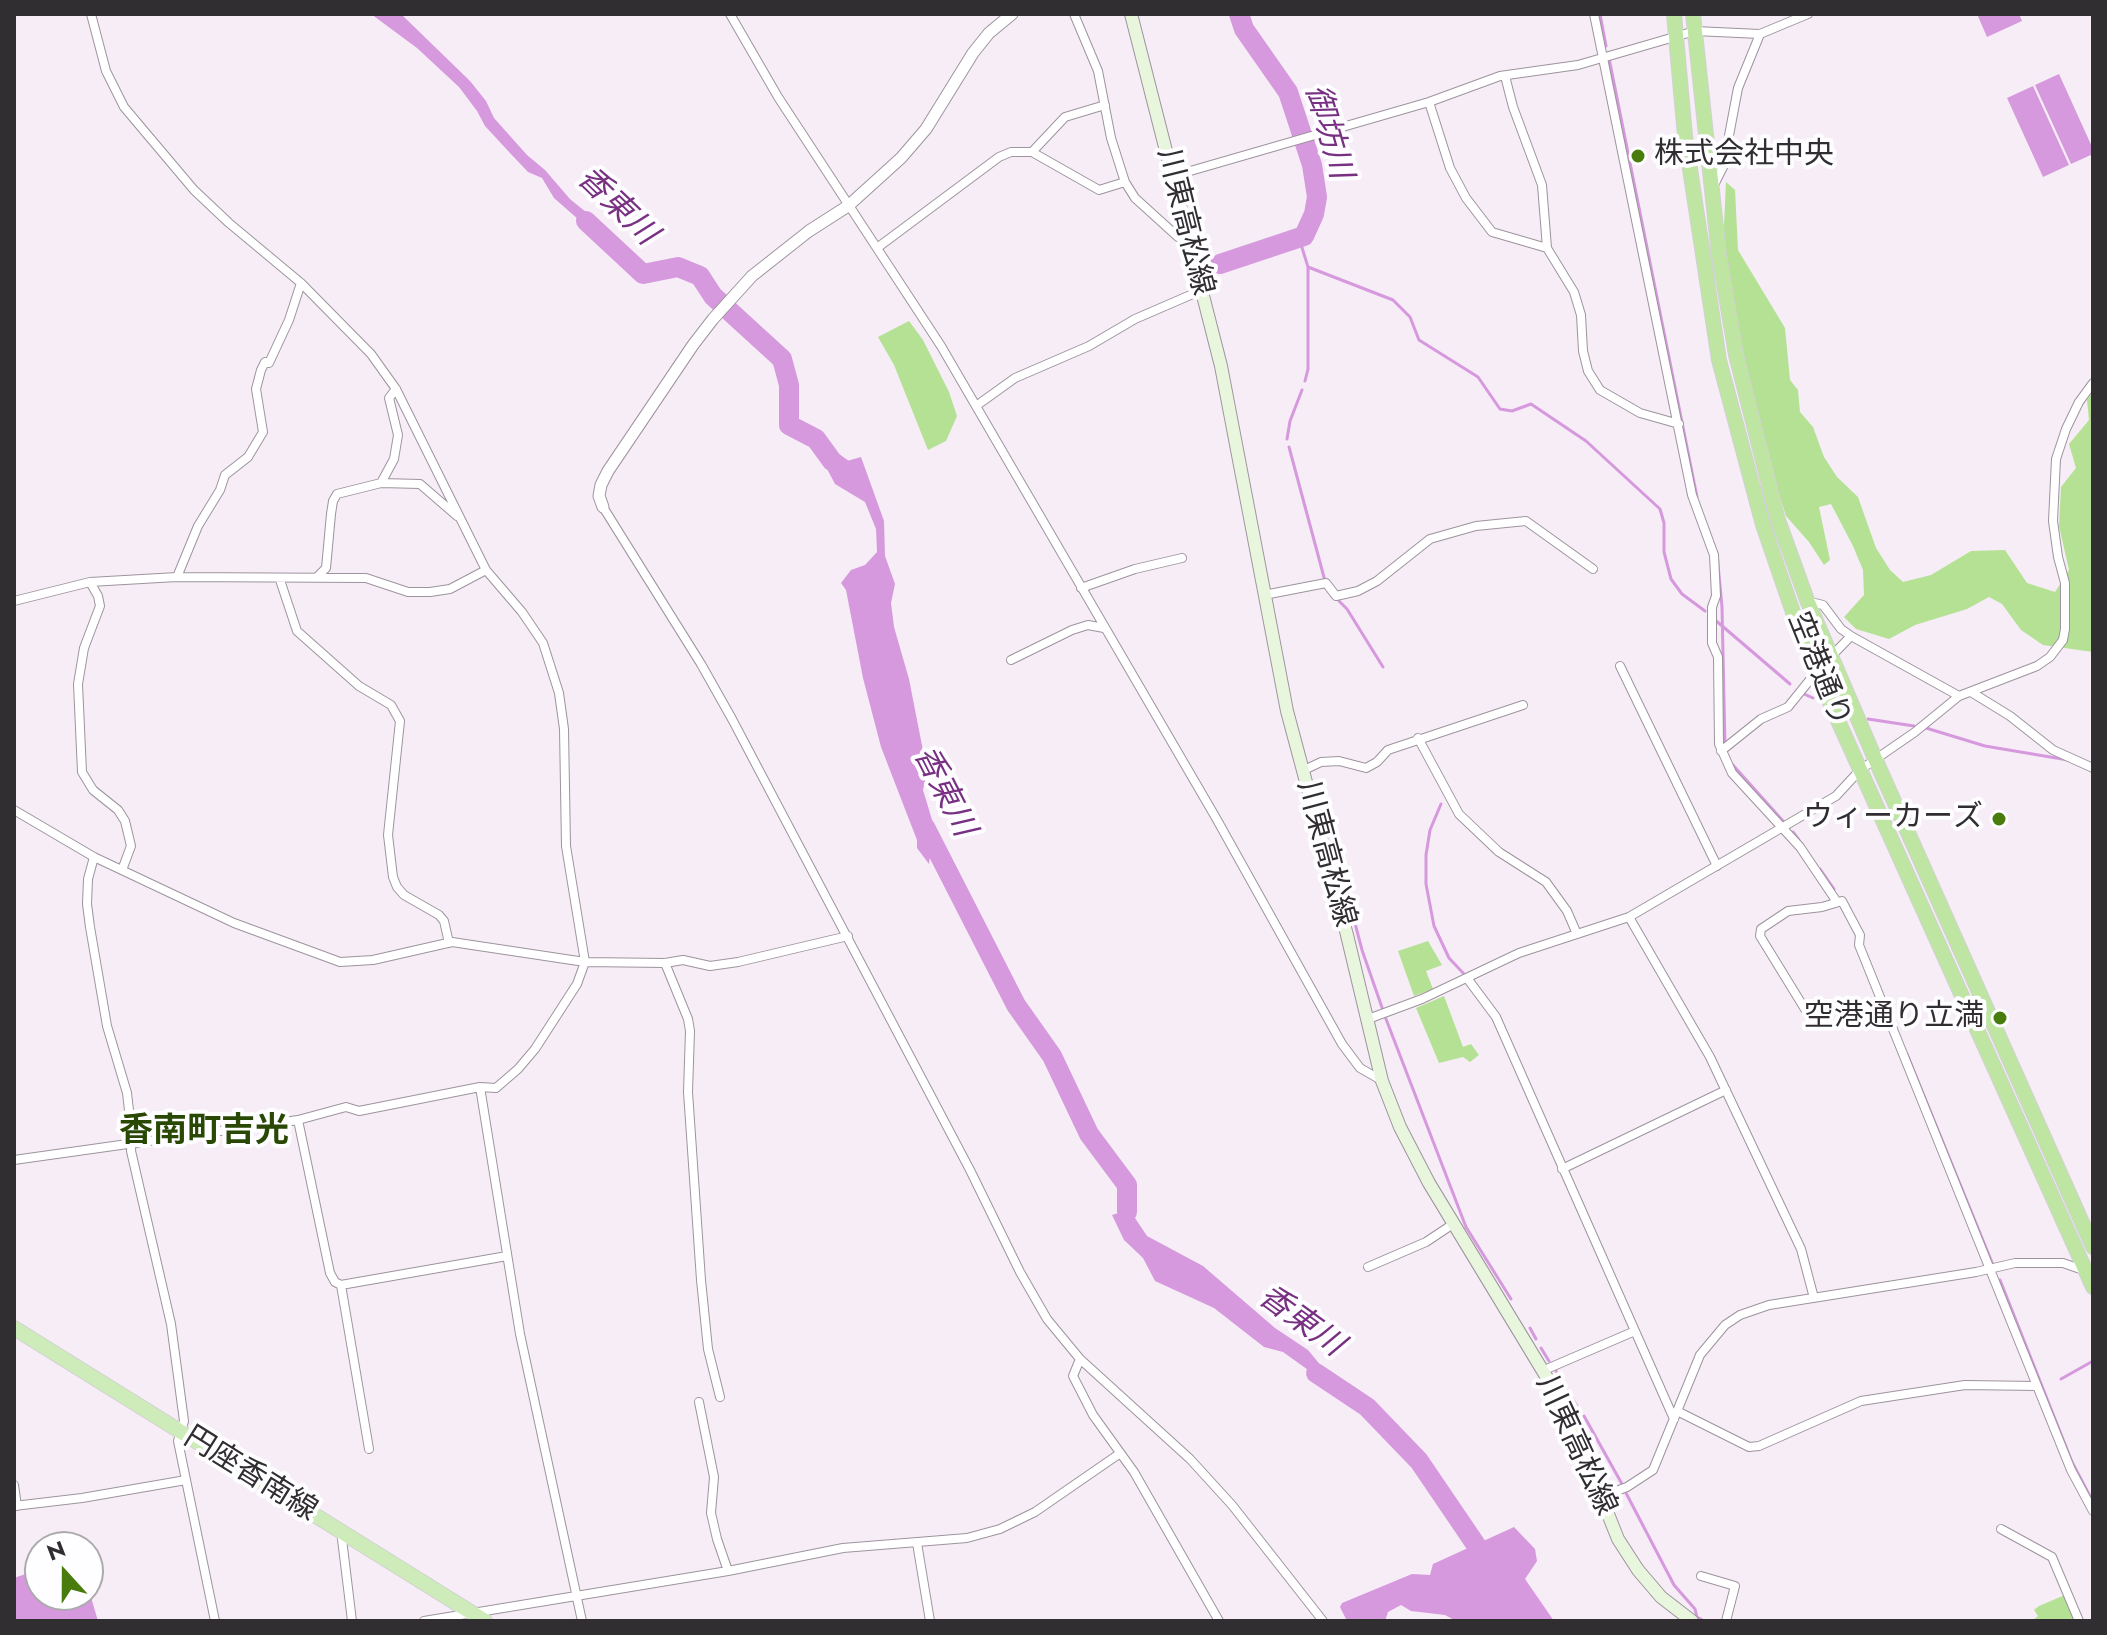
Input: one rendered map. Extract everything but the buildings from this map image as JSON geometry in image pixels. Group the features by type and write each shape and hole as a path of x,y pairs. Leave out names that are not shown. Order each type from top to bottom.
{"highway":[{"name":"空港通り","path":"1674,14 1685,136 1719,360 1763,525 1817,671 2090,1274 2093,1287"},
{"name":"空港通り","path":"1693,14 1710,191 1736,355 1778,520 1807,600 1876,761 2093,1247"}],"main road":[{"name":"川東高松線","path":"1131,14 1221,366 1264,595 1302,771 1382,1081 1400,1127 1429,1183 1542,1371 1580,1444 1618,1539 1661,1597 1692,1621"},
{"name":"円座香南線","path":"14,1328 485,1621"}],"street":[{"path":"14,1160 298,1120 346,1107 359,1111 480,1087 496,1088 535,1049 577,984 585,962 566,846 564,729 559,693 543,643 522,612 486,570 396,389 371,354 301,283 194,190 124,107 106,71 91,14"},
{"path":"730,14 778,97 941,346 1216,818 1342,1044 1360,1068 1382,1081"},
{"path":"1012,14 989,33 973,53 926,129 901,158 848,206 809,231 752,276 693,345 601,485 599,496 701,664 848,936 1020,1272 1052,1326 1080,1359 1155,1426 1232,1505 1323,1621"},
{"path":"1074,14 1098,71 1125,182 1135,198 1178,237 1189,241"},
{"path":"1594,14 1692,495 1714,555 1716,596 1712,607 1712,643 1718,657 1719,744 1732,773 1800,847 1837,902"},
{"path":"1173,176 1429,102 1505,76 1578,65 1695,31 1760,34 1808,14"},
{"path":"1710,191 1723,167 1738,88 1760,34"},
{"path":"1505,76 1542,185 1547,248 1574,292 1581,315 1583,351 1588,371 1600,390 1640,413 1679,424"},
{"path":"1429,102 1450,168 1466,198 1492,232 1547,248"},
{"path":"1032,152 1065,117 1105,105"},
{"path":"877,248 999,157 1011,152 1032,152 1099,190 1125,182"},
{"path":"177,577 198,526 220,490 225,475 248,457 263,432 256,389 261,370 265,362 269,363 289,320 301,283"},
{"path":"976,406 1015,378 1089,346 1135,319 1202,290"},
{"path":"1368,1019 1422,999 1519,953 1629,917 1836,796 1860,770 1959,696 2037,666 2057,651 2063,640 2065,583 2053,521 2056,459 2079,402 2093,383"},
{"path":"381,483 397,446 398,435 389,398 396,389"},
{"path":"317,577 326,568 331,514 337,494 381,483 420,484 461,519"},
{"path":"1264,595 1326,583 1336,596 1358,591 1377,581 1430,539 1476,526 1526,521 1593,569"},
{"path":"1081,588 1135,569 1182,558"},
{"path":"14,601 90,582 177,577 240,576 280,580 366,578 408,592 430,592 450,589 486,570"},
{"path":"280,580 297,631 359,686 391,705 400,721 388,835 393,877 404,895 439,915 444,921 449,943"},
{"path":"90,582 100,606 84,648 78,684 82,772 93,790 118,810 125,821 131,846 122,870"},
{"path":"1807,600 1823,605 1841,629 1851,636 1959,696"},
{"path":"1011,660 1072,630 1088,625 1104,628"},
{"path":"1721,751 1761,719 1788,707 1851,636"},
{"path":"1620,666 1717,866"},
{"path":"1971,692 2010,716 2053,750 2093,768"},
{"path":"1302,771 1321,762 1339,761 1366,768 1388,750 1523,705"},
{"path":"1418,738 1459,814 1499,852 1546,882 1567,911 1577,934"},
{"path":"14,810 94,857 234,923 340,962 373,960 449,943 585,962 665,963 683,960 710,966 848,936"},
{"path":"94,857 88,879 87,904 107,1026 127,1093 131,1151 171,1324 184,1421 178,1441 215,1621"},
{"path":"1811,1019 1760,936 1761,929 1788,911 1842,901 1860,935 1859,945 2071,1470 2093,1511"},
{"path":"1629,917 1710,1057 1801,1249 1814,1298"},
{"path":"665,963 690,1031 688,1092 701,1280 708,1349 720,1397"},
{"path":"1467,978 1496,1017 1635,1331 1676,1415 1749,1447 1759,1446 1861,1401 1965,1385 2037,1386"},
{"path":"480,1087 520,1334 582,1621"},
{"path":"1562,1169 1726,1090"},
{"path":"298,1120 330,1273 335,1282 341,1285 507,1256"},
{"path":"1368,1267 1426,1242 1453,1224"},
{"path":"1600,1497 1627,1487 1653,1470 1700,1355 1725,1325 1740,1315 1769,1305 2015,1263 2063,1263 2090,1274"},
{"path":"341,1285 369,1449"},
{"path":"1542,1371 1635,1331"},
{"path":"1080,1359 1073,1376 1093,1415 1134,1472 1219,1621"},
{"path":"699,1402 714,1477 711,1513 728,1571"},
{"path":"424,1621 728,1571 843,1548 967,1538 1000,1529 1035,1512 1119,1454"},
{"path":"14,1485 15,1506 186,1480"},
{"path":"2001,1529 2052,1557 2079,1621"},
{"path":"341,1531 352,1621"},
{"path":"917,1543 930,1621"},
{"path":"1701,1576 1735,1586 1726,1621"}],"green space":[{"path":"1726,182 1735,190 1738,250 1785,328 1790,380 1798,390 1800,412 1813,427 1824,457 1837,477 1858,497 1876,548 1890,570 1903,582 1931,575 1971,551 2005,550 2027,583 2055,592 2069,570 2059,526 2061,487 2076,468 2069,444 2089,420 2087,400 2093,392 2093,652 2043,645 2021,630 2002,604 1989,597 1967,609 1915,625 1889,639 1856,629 1844,617 1864,595 1863,570 1853,546 1831,504 1819,507 1830,560 1824,565 1786,516 1757,424 1723,246"},
{"path":"909,321 923,340 949,392 957,416 946,441 928,450 894,365 878,337"},
{"path":"1428,941 1442,965 1426,971 1433,989 1414,996 1398,951"},
{"path":"1444,996 1463,1047 1471,1044 1479,1055 1470,1062 1463,1057 1439,1063 1416,1008"},
{"path":"2065,1595 2075,1621 2032,1621 2038,1616 2034,1610 2039,1606"}],"shaded area":[{"path":"371,14 401,14 470,81 486,101 494,118 527,155 570,199 598,222 608,236 604,248 587,227 554,198 542,178 528,172 485,126 459,87 417,48"},
{"path":"1977,14 2019,14 2022,21 1987,37"},
{"path":"2059,74 2093,149 2093,154 2071,164 2035,85"},
{"path":"2033,86 2069,165 2043,177 2007,98"},
{"path":"861,457 884,521 885,556 895,584 891,603 894,627 909,679 927,771 923,790 939,843 935,856 930,856 929,864 917,848 917,840 881,747 863,678 846,590 841,583 851,570 865,565 877,552 876,529 865,502 835,484 826,467"},
{"path":"1131,1182 1137,1194 1135,1218 1147,1236 1203,1266 1275,1328 1308,1350 1342,1391 1283,1352 1264,1347 1214,1308 1155,1281 1143,1258 1124,1240 1112,1215 1122,1212 1127,1206 1124,1187"},
{"path":"1514,1527 1535,1549 1537,1561 1525,1579 1554,1621 1456,1621 1445,1615 1411,1611 1401,1605 1388,1612 1385,1621 1347,1621 1340,1607 1342,1603 1412,1574 1430,1575 1433,1564"},
{"path":"24,1575 24,1611 95,1611 98,1621 14,1621 14,1578"}],"waterway":[{"name":"御坊川","path":"1220,264 1304,236 1314,214 1317,197 1312,165 1288,92 1244,29 1239,14"},
{"path":"1600,14 1606,46"},
{"path":"1609,58 1697,497"},
{"name":"香東川","path":"586,221 643,274 678,267 700,276 713,296 782,359 789,385 789,425 816,439 832,461 858,480"},
{"path":"1299,238 1308,267 1393,300 1410,317 1419,340 1478,377 1500,409 1512,411 1531,404 1586,441 1660,509 1664,523 1664,552 1671,579 1682,594 1705,611"},
{"path":"1305,381 1308,369 1308,267"},
{"path":"1287,439 1290,421 1302,390"},
{"path":"1289,447 1325,581"},
{"path":"1717,554 1722,607 1725,746"},
{"path":"1339,601 1383,667"},
{"path":"1714,619 1790,684"},
{"path":"1804,694 1813,698"},
{"path":"1868,719 1914,726"},
{"path":"1926,728 1985,746 2068,760"},
{"path":"1732,764 1783,821"},
{"path":"1441,804 1430,830 1426,884 1434,926 1449,958 1464,974"},
{"name":"香東川","path":"925,827 1016,1005 1052,1056 1089,1134 1127,1185 1127,1212"},
{"path":"1793,832 1799,840"},
{"path":"1820,869 1834,889"},
{"path":"1343,878 1362,950 1386,1019 1466,1227 1511,1299"},
{"path":"1907,1054 1993,1265"},
{"path":"2000,1280 2072,1462 2093,1502"},
{"path":"1530,1328 1536,1339"},
{"path":"1541,1348 1549,1361"},
{"path":"2061,1379 2093,1361"},
{"path":"1556,1371 1578,1408"},
{"name":"香東川","path":"1316,1373 1367,1407 1419,1461 1491,1567"},
{"path":"1584,1416 1622,1484"},
{"path":"1626,1493 1674,1585 1695,1609 1697,1617 1704,1621"}],"place":[{"name":"株式会社中央","path":"1638,156"},
{"name":"ウィーカーズ","path":"1999,819"},
{"name":"空港通り立満","path":"2000,1018"}],"district":[{"name":"香南町吉光","path":"204,1133"}]}
